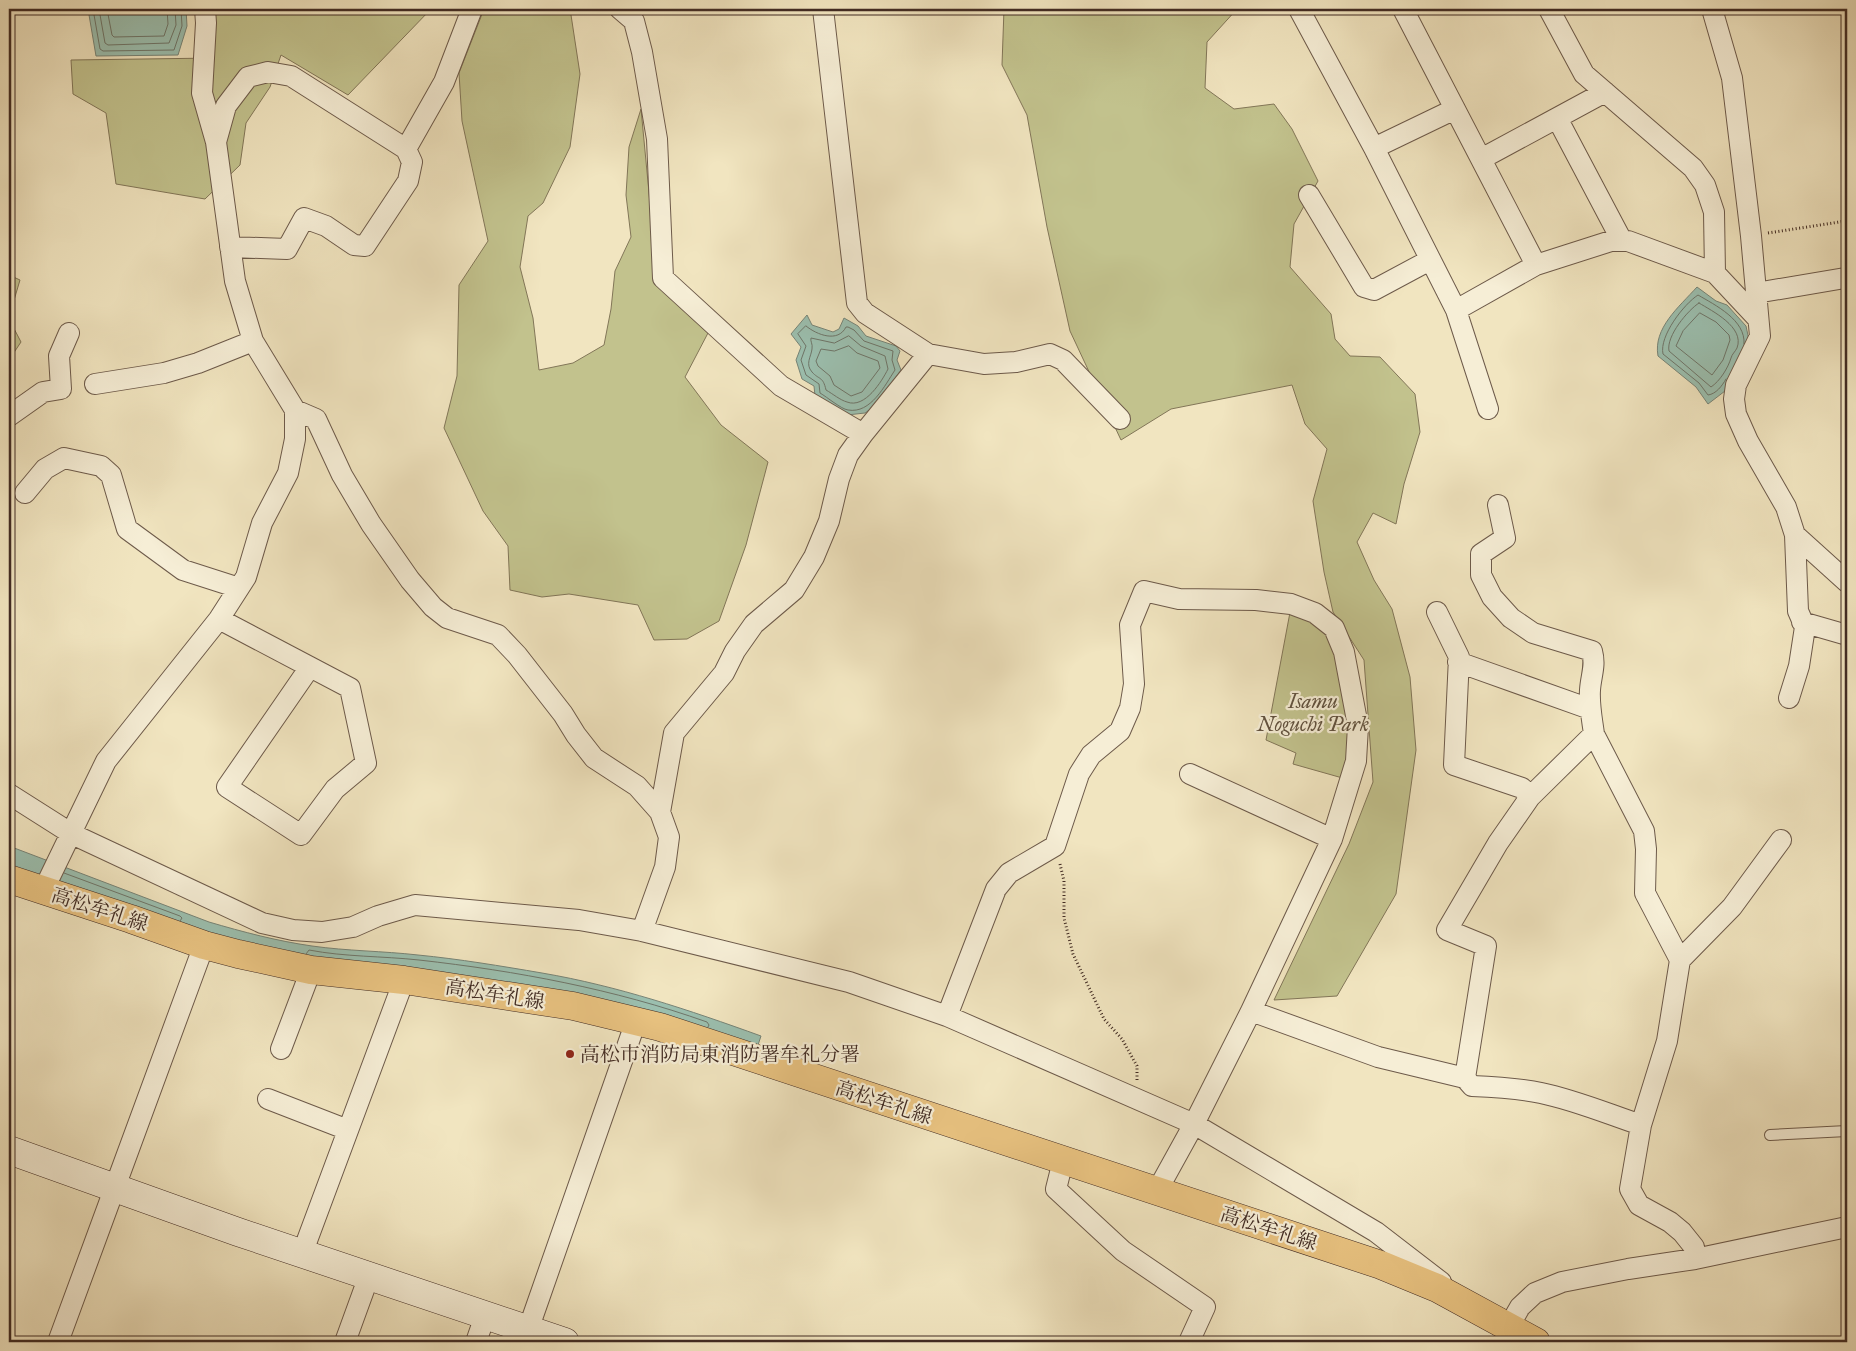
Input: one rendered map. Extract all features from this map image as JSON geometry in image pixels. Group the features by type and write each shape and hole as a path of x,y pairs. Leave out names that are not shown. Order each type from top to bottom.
{"main road":[{"name":"高松牟礼線","path":"9,879 204,945 238,954 311,970 404,980 573,1006 660,1027 1381,1266 1437,1288 1462,1302 1508,1335 1536,1342"}],"street":[{"path":"43,890 106,761 219,619 246,577 262,523 288,473 295,438 295,410 253,341 235,281 216,142 202,93 206,22 204,9"},
{"path":"406,149 444,82 472,9"},
{"path":"620,9 634,21 642,52 657,139 663,278 781,386 863,434"},
{"path":"823,9 857,303 865,313 928,354 984,364 1016,362 1050,354 1063,360 1120,419"},
{"path":"1299,9 1374,148 1456,310 1488,409"},
{"path":"1403,9 1536,265"},
{"path":"1549,9 1584,74 1693,168 1705,185 1714,212 1715,273"},
{"path":"1712,9 1732,78 1751,236 1760,336 1736,385 1734,399 1736,414 1748,441 1786,507 1795,535 1798,611 1805,627 1800,666 1789,698"},
{"path":"216,142 226,106 248,77 268,72 291,76 406,149 412,162 408,181 365,246 354,245 326,226 304,218 287,249 230,247"},
{"path":"1481,159 1605,92"},
{"path":"1374,148 1455,109"},
{"path":"1557,118 1622,241"},
{"path":"1309,196 1364,287 1374,290 1430,260"},
{"path":"1456,310 1536,265 1610,241 1628,241 1715,273 1758,318"},
{"path":"1756,293 1845,278"},
{"path":"9,416 43,392 61,389 59,356 69,333"},
{"path":"95,384 164,373 198,363 253,341"},
{"path":"660,812 674,733 724,673 735,651 754,624 794,590 814,557 830,521 842,471 848,455 928,354"},
{"path":"295,410 316,419 342,475 371,524 410,580 433,608 447,618 498,635 517,655 563,714 594,758 637,786 660,812 669,837 665,867 642,931"},
{"path":"25,493 45,469 64,458 101,466 111,475 127,529 183,570 239,588"},
{"path":"1498,505 1505,538 1481,554 1481,575 1492,597 1511,618 1533,633 1592,651 1594,662 1590,690 1590,710 1594,734 1644,831 1646,849 1644,893 1680,960"},
{"path":"1795,535 1847,582"},
{"path":"947,1016 996,889 1009,873 1055,846 1079,774 1091,756 1120,731 1130,708 1134,684 1130,625 1144,591 1179,599 1256,600 1291,604 1315,613 1334,628 1344,652 1358,726 1356,761 1332,839 1251,1011 1194,1124 1157,1191"},
{"path":"1437,612 1459,657 1454,765 1522,788 1530,797"},
{"path":"219,619 350,688 366,763 334,789 301,835 226,787 310,667"},
{"path":"1802,622 1847,635"},
{"path":"1458,662 1590,710"},
{"path":"1465,1078 1486,946 1447,930 1498,843 1530,797 1594,734"},
{"path":"1190,774 1332,839"},
{"path":"9,794 72,834 262,923 293,930 322,932 353,927 378,916 415,905 579,920 642,931 849,982 947,1016 1194,1124 1376,1232 1439,1280 1462,1302"},
{"path":"1695,1259 1694,1247 1682,1232 1670,1222 1639,1205 1630,1189 1641,1125 1667,1041 1680,960 1732,907 1781,840"},
{"path":"58,1342 204,945"},
{"path":"281,1049 311,970"},
{"path":"302,1254 404,980"},
{"path":"1251,1011 1378,1057 1465,1078 1472,1086 1499,1087 1541,1093 1641,1125"},
{"path":"528,1330 636,1021"},
{"path":"268,1099 348,1130"},
{"path":"9,1150 302,1254 565,1342"},
{"path":"1063,1161 1056,1189 1123,1251 1205,1307 1189,1342"},
{"path":"1508,1335 1520,1307 1535,1292 1562,1282 1846,1232"},
{"path":"345,1342 369,1276"},
{"path":"476,1342 485,1316"}],"lane":[{"path":"1770,1135 1847,1131"}],"path":[{"path":"1751,236 1846,221"},
{"path":"1055,846 1064,881 1064,918 1073,954 1104,1019 1122,1039 1137,1066 1137,1099"}],"green space":[{"path":"215,9 431,9 348,95 281,55 270,87 246,123 240,165 205,199 116,184 106,113 73,94 71,60 214,58"},
{"path":"484,9 568,9 571,15 580,74 570,147 543,203 528,216 520,267 533,318 539,370 573,363 604,345 611,309 615,271 631,237 626,195 629,147 641,109 658,287 708,333 685,377 721,425 768,462 746,545 719,621 687,639 654,640 638,605 569,594 542,597 510,590 508,546 483,511 444,428 457,376 459,285 488,241 462,121 459,73"},
{"path":"1004,9 1237,9 1207,42 1205,88 1234,109 1274,104 1292,129 1318,181 1294,224 1290,267 1331,314 1335,339 1350,356 1380,357 1415,394 1420,432 1404,484 1396,524 1373,513 1357,542 1374,580 1392,609 1410,677 1416,750 1396,894 1337,996 1274,1000 1349,844 1373,782 1364,660 1333,612 1324,572 1313,501 1327,449 1305,424 1292,385 1171,409 1121,440 1070,331 1047,227 1027,115 1002,65"},
{"path":"9,275 20,280 9,317"},
{"path":"9,319 21,342 9,360"},
{"name":"Isamu Noguchi Park","path":"1291,607 1334,628 1358,726 1346,779 1293,764 1296,753 1266,740"}],"water":[{"path":"88,9 186,9 187,26 178,55 96,56"},
{"path":"1697,287 1716,301 1727,305 1746,326 1749,340 1742,365 1725,391 1708,404 1696,387 1658,356 1659,336 1663,327 1675,310"},
{"path":"807,315 812,325 833,332 839,329 844,318 858,326 866,336 896,346 900,351 897,360 901,370 875,406 865,413 847,415 815,396 814,386 802,379 796,360 801,347 791,334"},
{"path":"9,846 209,922 247,933 312,946 449,959 570,978 653,1000 761,1036 757,1048 272,953 51,881 9,865"}],"place":[{"name":"高松市消防局東消防署牟礼分署","path":"570,1054"}]}
